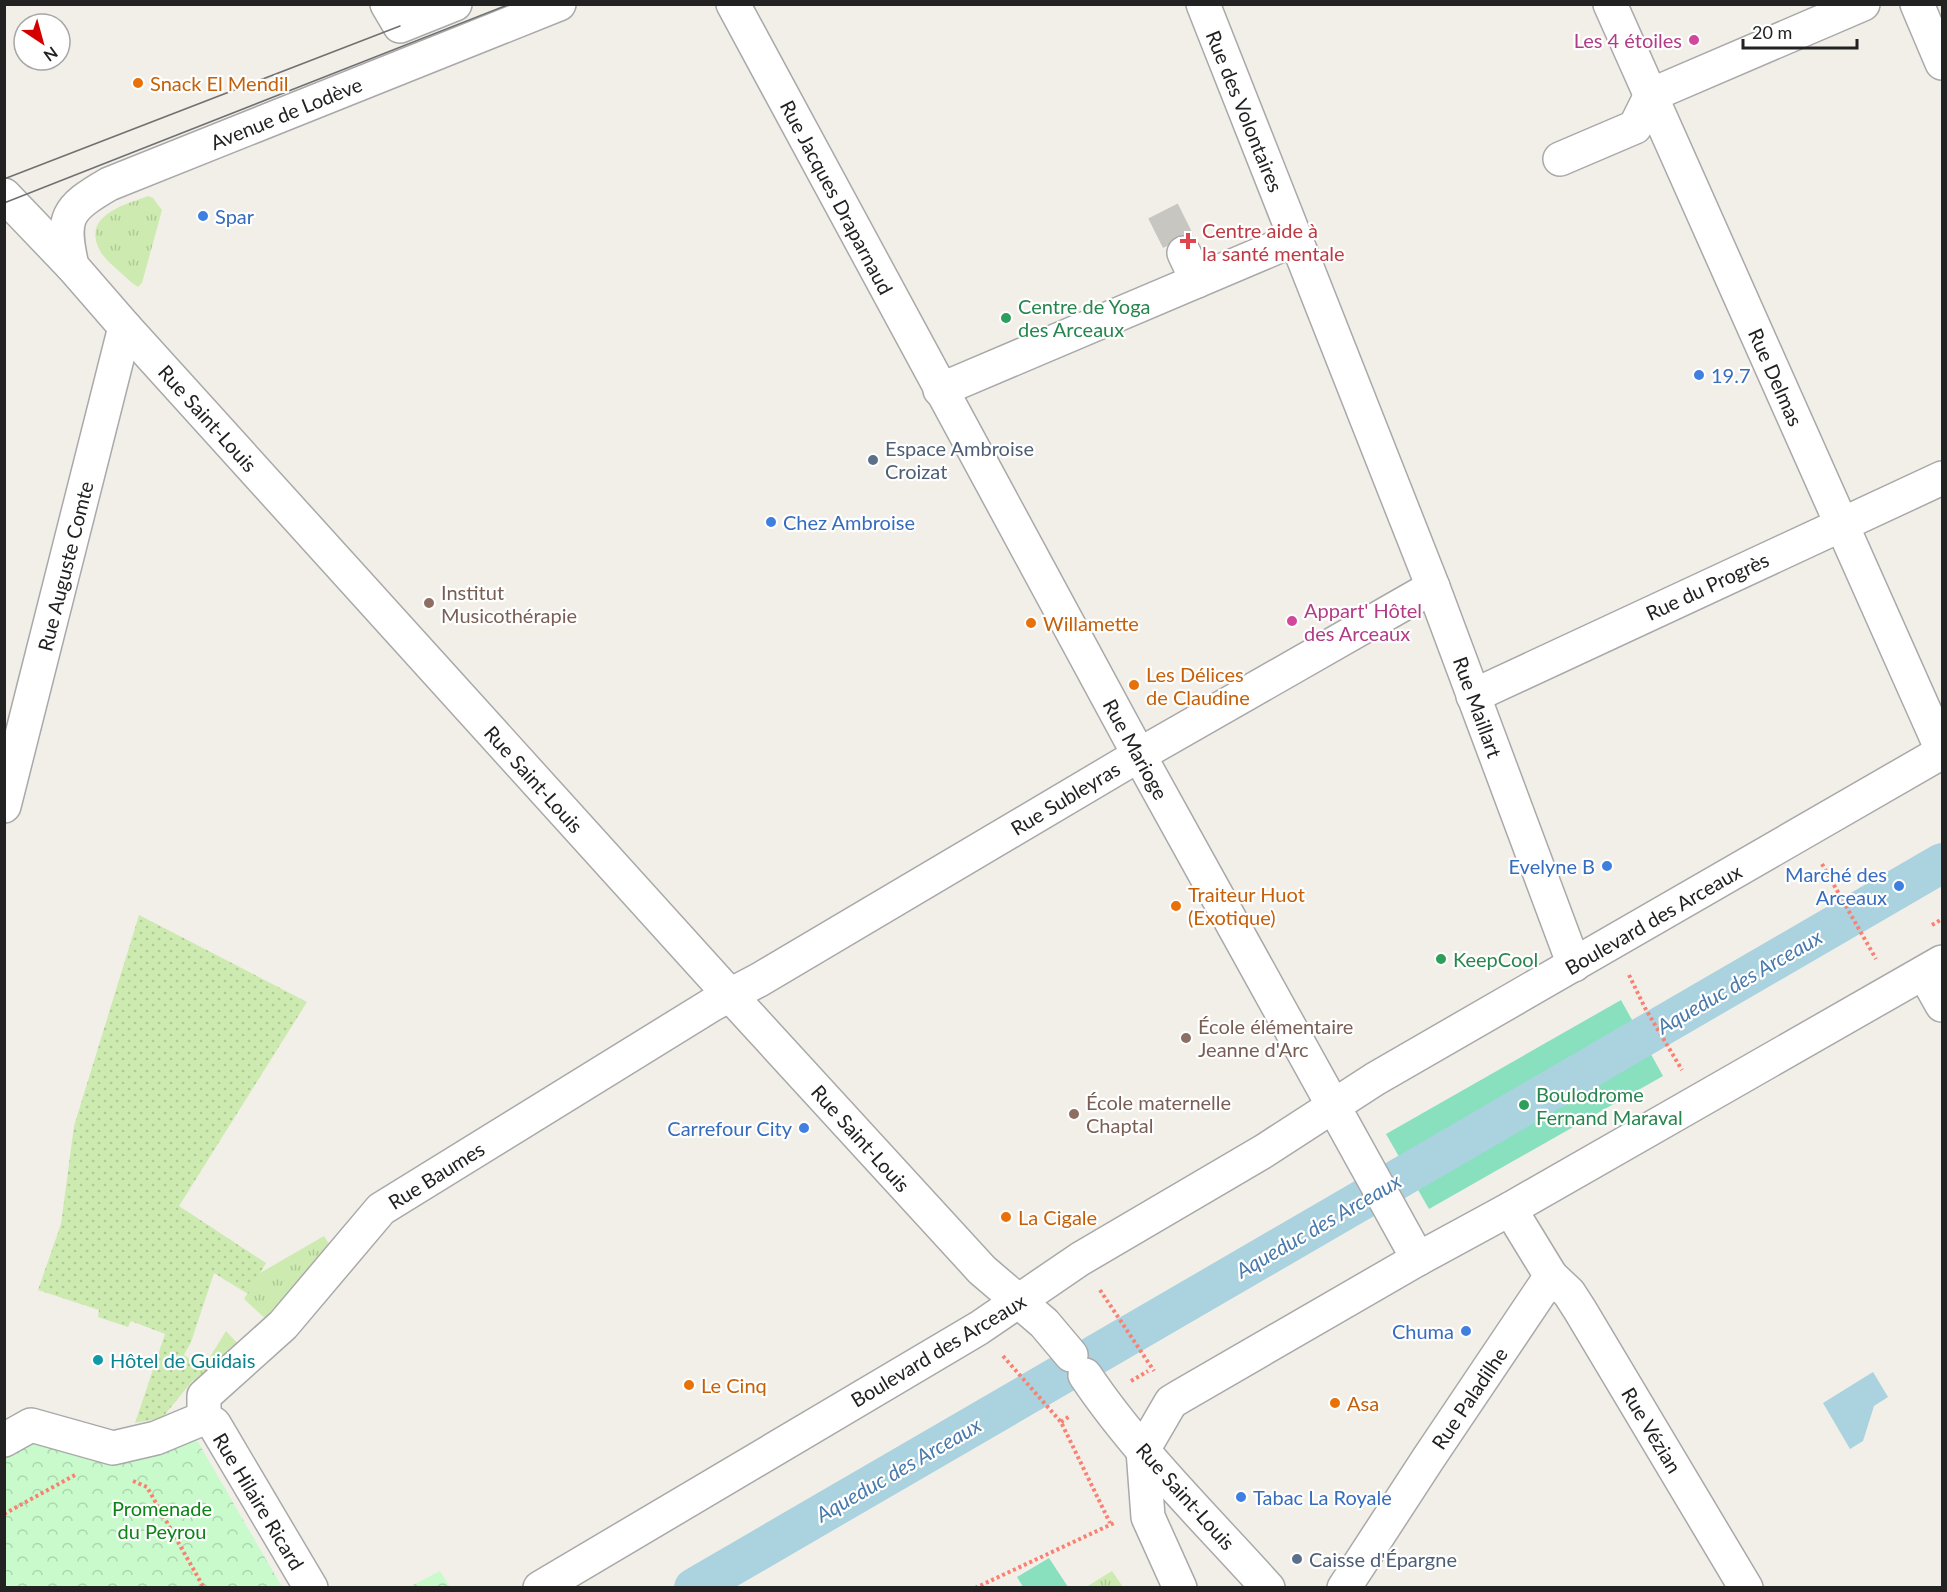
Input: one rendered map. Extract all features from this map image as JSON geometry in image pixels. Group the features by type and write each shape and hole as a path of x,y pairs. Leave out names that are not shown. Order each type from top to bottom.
{"street":[{"path":"394,15 455,4"},
{"name":"Avenue de Lodève","path":"72,266 66,242 67,223 75,206 109,184 559,4"},
{"name":"Rue Jacques Draparnaud","path":"733,4 940,390"},
{"name":"Rue des Volontaires","path":"1203,4 1380,451"},
{"name":"Rue Delmas","path":"1610,4 1942,751"},
{"path":"1560,159 1635,127 1651,95 1863,4"},
{"path":"1917,4 1942,63"},
{"name":"Rue Saint-Louis","path":"4,195 72,266 729,994 982,1270 1044,1323 1143,1450 1268,1587"},
{"path":"940,390 1191,267 1296,239"},
{"name":"Rue Auguste Comte","path":"4,806 125,327"},
{"name":"Rue Marioge","path":"940,390 1333,1107"},
{"name":"Rue Maillart","path":"1380,451 1574,964"},
{"name":"Rue du Progrès","path":"1473,696 1942,478"},
{"name":"Rue Subleyras","path":"729,994 769,974 1139,754 1433,587"},
{"name":"Boulevard des Arceaux","path":"540,1587 979,1328 1080,1259 1333,1107 1375,1079 1942,751"},
{"path":"1180,1587 1148,1517 1143,1450 1172,1402 1418,1259 1934,968 1942,1005"},
{"name":"Rue Baumes","path":"204,1418 204,1396 283,1325 381,1209 729,994"},
{"path":"1333,1107 1418,1259"},
{"path":"1510,1209 1551,1276"},
{"name":"Rue Paladilhe","path":"1344,1587 1551,1276"},
{"name":"Rue Vézian","path":"1551,1276 1569,1293 1580,1310 1746,1587"},
{"path":"13,1426 113,1448 156,1438 204,1418"},
{"name":"Rue Hilaire Ricard","path":"204,1418 214,1424 311,1587"}],"path":[{"path":"1804,832 1893,991"},
{"path":"1612,942 1645,1008 1699,1102"},
{"path":"1080,1259 1152,1369"},
{"path":"979,1328 1061,1422 1075,1453"},
{"path":"4,1514 77,1474"},
{"path":"131,1481 147,1487 204,1587"},
{"path":"975,1587 1110,1523"}],"green space":[{"path":"148,196 153,198 162,210 142,283 138,287 101,253 96,237 101,220 108,213"},
{"path":"139,915 307,1002 179,1206 266,1263 248,1294 214,1273 191,1342 184,1355 203,1368 162,1418 135,1423 165,1334 131,1321 128,1327 98,1317 99,1310 38,1290 61,1224 74,1126"},
{"name":"Boulodrome Fernand Maraval","path":"1621,1000 1663,1076 1429,1209 1386,1134"},
{"path":"324,1236 334,1252 268,1321 244,1299 260,1273"},
{"path":"226,1331 241,1347 200,1386 193,1380"},
{"name":"Promenade du Peyrou","path":"194,1435 282,1587 5,1587 4,1459 42,1437"},
{"path":"1049,1558 1068,1587 1023,1587 1017,1577"},
{"path":"440,1571 450,1587 409,1587"},
{"path":"1112,1571 1123,1587 1086,1587"}],"water":[{"path":"1873,1372 1888,1397 1874,1406 1863,1441 1850,1449 1823,1403"}],"waterway":[{"name":"Aqueduc des Arceaux","path":"694,1588 1942,863"}],"tunnel":[{"path":"1163,211 1184,253"}],"tram line":[{"path":"4,203 510,4"},
{"path":"4,179 400,26"}],"place":[{"name":"Les 4 étoiles","path":"1694,40"},
{"name":"Snack El Mendil","path":"138,83"},
{"name":"Spar","path":"203,216"},
{"name":"Centre aide à la santé mentale","path":"1188,241"},
{"name":"Centre de Yoga des Arceaux","path":"1006,318"},
{"name":"19.7","path":"1699,375"},
{"name":"Espace Ambroise Croizat","path":"873,460"},
{"name":"Chez Ambroise","path":"771,522"},
{"name":"Institut Musicothérapie","path":"429,603"},
{"name":"Appart' Hôtel des Arceaux","path":"1292,621"},
{"name":"Willamette","path":"1031,623"},
{"name":"Les Délices de Claudine","path":"1134,685"},
{"name":"Evelyne B","path":"1607,866"},
{"name":"Marché des Arceaux","path":"1899,886"},
{"name":"Traiteur Huot (Exotique)","path":"1176,906"},
{"name":"KeepCool","path":"1441,959"},
{"name":"École élémentaire Jeanne d'Arc","path":"1186,1038"},
{"name":"Boulodrome Fernand Maraval","path":"1524,1105"},
{"name":"École maternelle Chaptal","path":"1074,1114"},
{"name":"Carrefour City","path":"804,1128"},
{"name":"La Cigale","path":"1006,1217"},
{"name":"Chuma","path":"1466,1331"},
{"name":"Hôtel de Guidais","path":"98,1360"},
{"name":"Le Cinq","path":"689,1385"},
{"name":"Asa","path":"1335,1403"},
{"name":"Tabac La Royale","path":"1241,1497"},
{"name":"Caisse d'Épargne","path":"1297,1559"}]}
